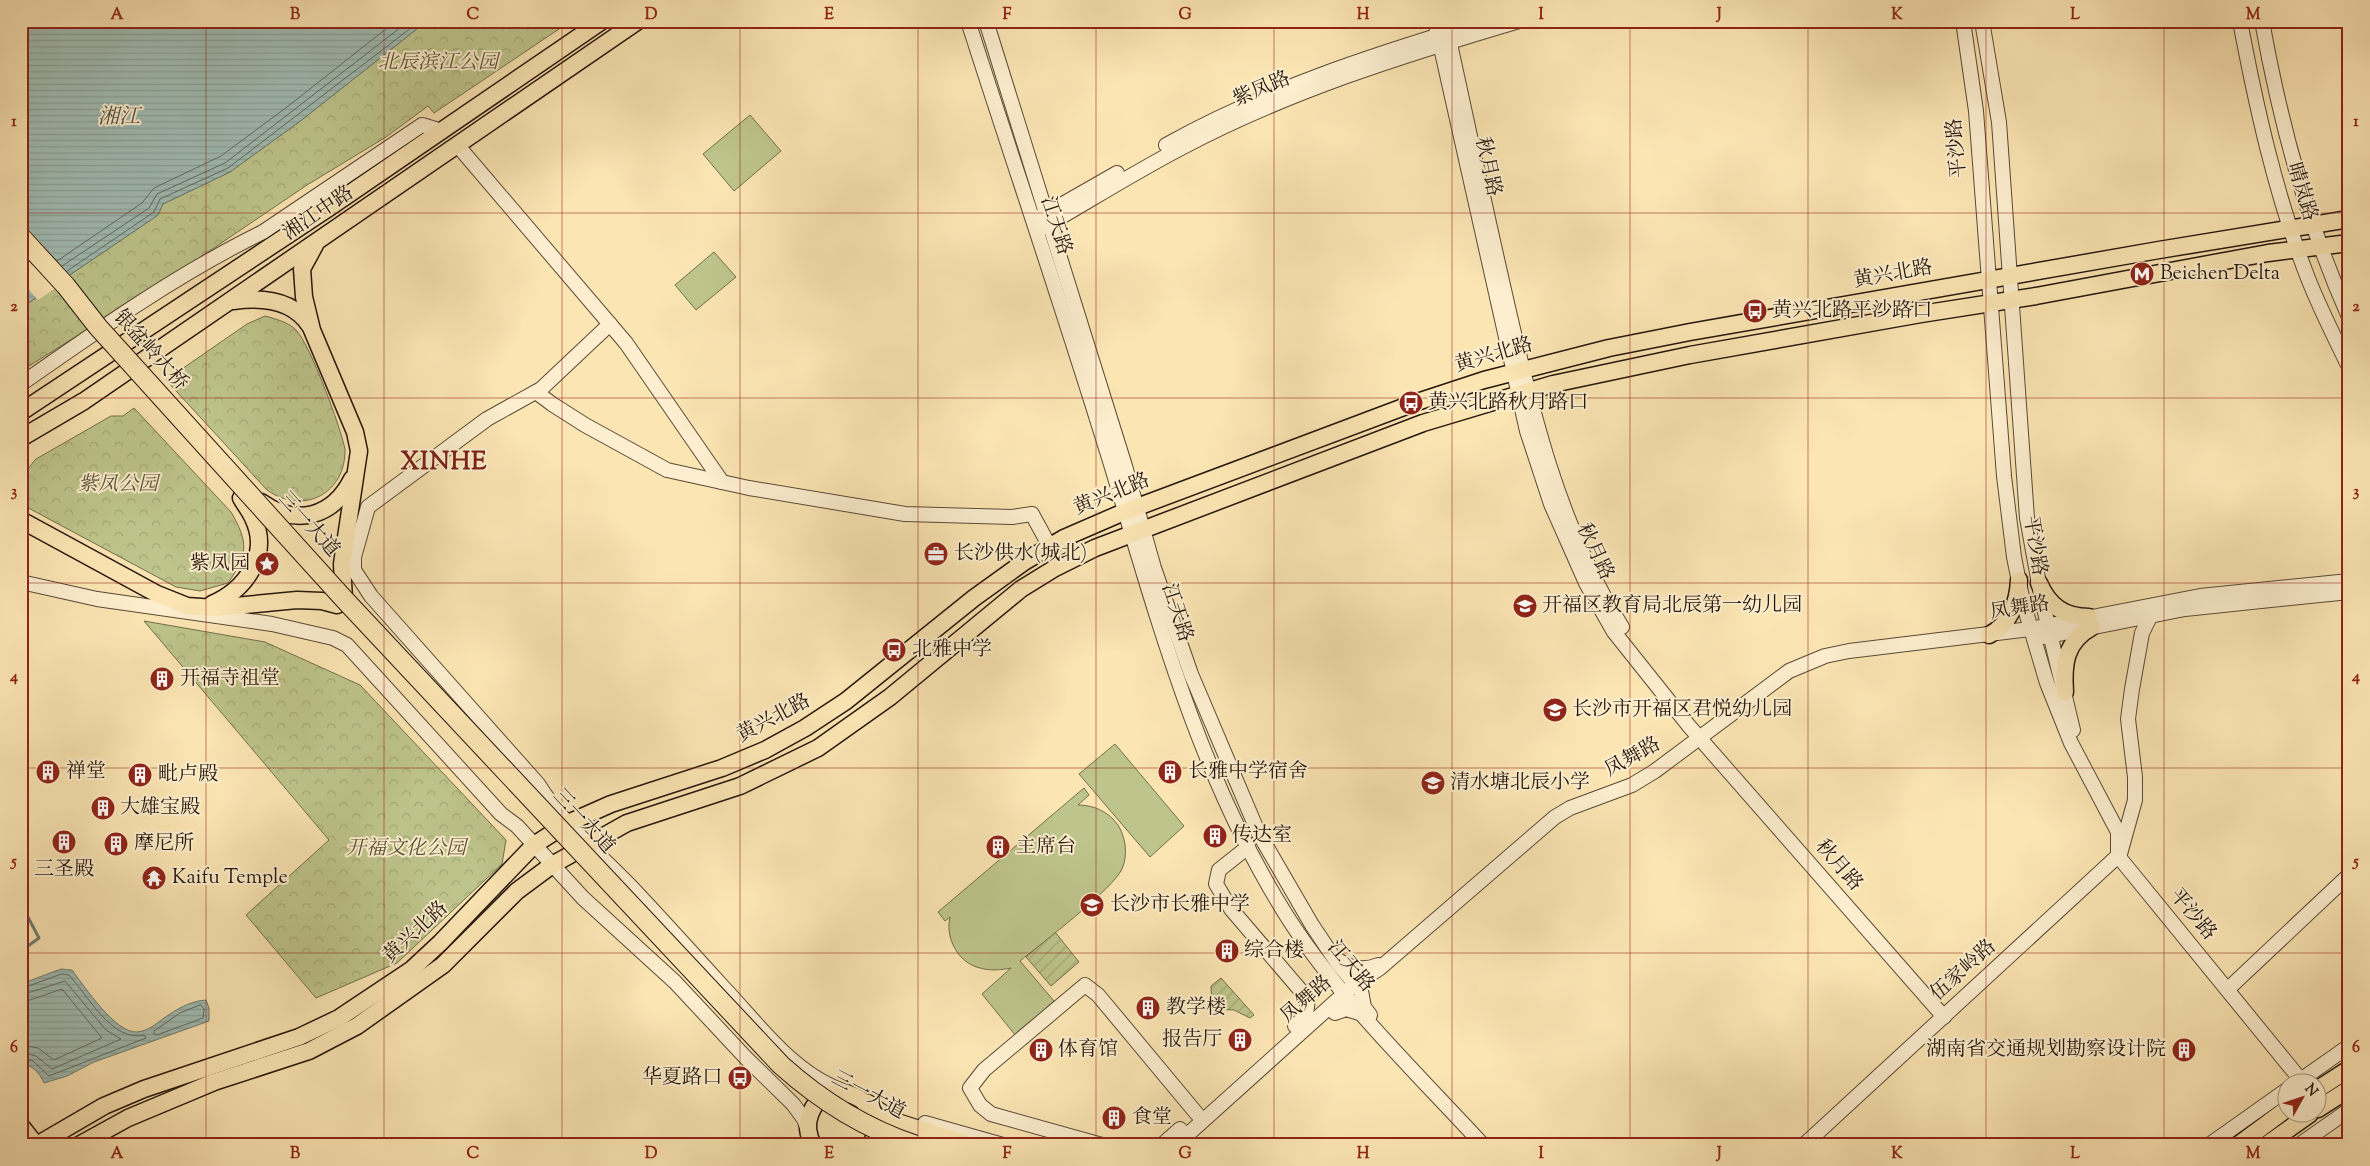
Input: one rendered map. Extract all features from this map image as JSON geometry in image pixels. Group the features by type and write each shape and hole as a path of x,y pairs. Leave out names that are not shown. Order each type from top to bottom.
{"highway":[{"name":"银盆岭大桥","path":"21,237 66,286 98,327 244,495"},
{"name":"银盆岭大桥","path":"21,252 89,334 244,495"},
{"name":"三一大道","path":"244,495 597,887 779,1078 828,1115 885,1145"},
{"name":"三一大道","path":"341,602 781,1065 834,1108 876,1130 915,1145"},
{"path":"860,1099 893,1122 965,1145"}],"main road":[{"name":"湘江中路","path":"21,412 442,131 602,21"},
{"name":"湘江中路","path":"22,438 84,401 638,21"},
{"name":"黄兴北路","path":"37,1145 98,1109 129,1095 191,1072 299,1037 360,1005 411,970 440,943 534,845 568,823 611,804 722,768 765,750 805,728 852,697 974,598 1050,547 1086,528 1130,510 1417,402 1518,371 1609,348 1690,332 2291,228 2349,220"},
{"path":"21,520 176,603 198,608 223,608 297,600 341,602 342,564 359,451 355,432 312,330 301,282 302,269 317,241"},
{"name":"黄兴北路","path":"79,1145 128,1118 214,1082 309,1051 356,1026 443,965 517,891 552,865 586,844 627,823 740,786 818,748 866,716 1008,599 1039,577 1088,551 1423,423 1523,392 1623,368 1690,355 2298,250 2349,243"},
{"path":"231,301 249,299 276,301 298,312 312,330"},
{"path":"244,495 282,515 307,515 325,509 340,498 347,490 357,468"},
{"path":"198,608 220,601 234,593 252,571 258,543 258,530 244,495"},
{"path":"1989,635 1997,631 2008,619 2017,598 2019,580"},
{"path":"2039,583 2045,596 2058,610 2067,615 2090,622 2075,639 2067,652 2064,668 2065,692"},
{"path":"2328,1082 2349,1068"},
{"path":"2328,1091 2349,1089"},
{"path":"809,1140 811,1111 824,1097 833,1094 860,1099 872,1111 876,1128 870,1145"},
{"path":"2238,1145 2278,1115"},
{"path":"2266,1145 2285,1124"},
{"path":"21,1126 37,1145"}],"street":[{"name":"江天路","path":"968,21 1034,226 1130,510"},
{"name":"江天路","path":"986,21 1048,218 1178,681 1219,783 1248,847 1282,910 1319,963 1353,992 1364,1015 1483,1145"},
{"name":"紫凤路","path":"1034,226 1192,142 1357,72 1443,33 1486,21"},
{"name":"紫凤路","path":"1443,33 1519,21"},
{"name":"平沙路","path":"1962,21 1976,112 2008,515 2019,580 2032,634 2052,697 2068,735 2118,832 2118,856 2230,986"},
{"name":"平沙路","path":"1982,21 1999,122 2024,494 2039,583 2076,740 2121,824 2126,854 2299,1074"},
{"name":"晴岚路","path":"2240,21 2256,101 2291,228 2306,274 2349,366"},
{"name":"晴岚路","path":"2262,21 2288,137 2313,225 2349,317"},
{"name":"秋月路","path":"1443,33 1523,392 1527,431 1551,504 1575,561 1601,611 1630,654 1947,1014"},
{"path":"21,384 121,316 236,246 263,232 422,125 442,131"},
{"path":"458,146 610,324 658,387 722,482"},
{"path":"236,246 284,236"},
{"path":"610,324 536,392 487,419 368,507 354,557 354,570 360,581 538,784 548,801 586,844 621,876 781,1048 820,1081 860,1099 907,1117 1003,1145"},
{"path":"536,392 585,425 667,470 722,482 905,514 1012,517 1032,514 1050,547"},
{"name":"江天路","path":"1136,532 1235,780 1258,832 1284,879 1367,1012 1489,1145"},
{"path":"21,582 97,599 272,624 333,638 347,645 502,814 534,845 583,898 675,982 792,1104 804,1119 809,1140"},
{"name":"凤舞路","path":"1176,1145 1317,1017 1353,992 1555,817 1570,808 1632,784 1704,736 1789,671 1805,662 1848,651 1989,635 2032,634 2050,631 2200,596 2349,582"},
{"name":"凤舞路","path":"2090,622 2151,616 2234,603 2349,592"},
{"name":"伍家岭路","path":"1804,1145 2118,856 2125,843 2135,800 2135,777 2128,718 2142,633 2151,616"},
{"path":"1162,1145 1306,1016 1309,1008 1308,999 1231,908 1216,884 1219,870 1248,847"},
{"path":"2230,986 2349,876"},
{"path":"1329,951 1343,963 1360,968 1375,966 1392,957"},
{"path":"1317,1017 1326,1005 1330,991 1319,963"},
{"path":"1102,1145 991,1114 980,1105 970,1088 984,1070 1085,985 1098,995 1197,1114"},
{"name":"凤舞路","path":"1188,1145 1335,1013 1353,992"},
{"path":"1335,1013 1346,1009 1364,1015"},
{"path":"2327,1074 2349,1046"},
{"path":"2209,1145 2278,1095"},
{"path":"2299,1145 2349,1110"}],"green space":[{"name":"北辰滨江公园","path":"427,21 571,21 434,113 428,106 386,137 307,185 174,275 21,371 21,308 158,215 163,204 230,172 299,122"},
{"path":"750,115 781,151 734,191 703,154"},
{"path":"714,252 736,277 696,310 675,285"},
{"path":"265,316 289,325 296,330 302,339 324,387 345,449 343,464 338,478 331,488 320,496 308,500 295,501 281,498 267,490 166,380 247,324"},
{"name":"紫凤公园","path":"134,408 231,512 237,523 244,548 235,573 228,583 200,591 176,587 21,504 23,480 36,459 111,416 123,416"},
{"name":"开福文化公园","path":"144,621 265,642 360,685 506,840 502,864 397,963 316,998 246,915 329,840"},
{"path":"1115,744 1184,826 1150,857 1079,774"},
{"path":"1084,788 1089,795 1078,805 1090,806 1101,810 1118,825 1123,835 1125,847 1124,864 1116,878 1105,890 1020,961 1054,1001 1016,1036 982,994 1011,968 988,970 965,961 951,941 949,933 950,917 945,921 938,912"},
{"path":"1055,932 1079,962 1051,986 1026,957"},
{"path":"1221,978 1254,1015 1250,1018 1234,1010 1212,1009 1211,986"}],"water":[{"name":"湘江","path":"21,21 427,21 299,122 230,172 163,204 158,215 21,308"},
{"path":"61,969 72,970 101,1008 119,1025 128,1030 137,1032 145,1030 184,1006 206,1000 209,1008 209,1021 94,1062 67,1076 44,1083 35,1070 21,1063 21,984"}],"pier":[{"path":"21,221 72,277 38,300 21,281"}],"waterway":[{"path":"21,904 39,938 21,951"}],"place":[{"name":"Beichen Delta","path":"2142,274"},
{"name":"黄兴北路平沙路口","path":"1755,311"},
{"name":"黄兴北路秋月路口","path":"1411,403"},
{"name":"长沙供水(城北)","path":"936,554"},
{"name":"紫凤园","path":"267,564"},
{"name":"开福区教育局北辰第一幼儿园","path":"1525,606"},
{"name":"北雅中学","path":"894,650"},
{"name":"开福寺祖堂","path":"162,679"},
{"name":"长沙市开福区君悦幼儿园","path":"1555,710"},
{"name":"禅堂","path":"48,772"},
{"name":"长雅中学宿舍","path":"1170,772"},
{"name":"毗卢殿","path":"140,775"},
{"name":"清水塘北辰小学","path":"1433,783"},
{"name":"大雄宝殿","path":"103,808"},
{"name":"传达室","path":"1215,836"},
{"name":"三圣殿","path":"64,842"},
{"name":"摩尼所","path":"116,844"},
{"name":"主席台","path":"998,847"},
{"name":"Kaifu Temple","path":"154,878"},
{"name":"长沙市长雅中学","path":"1092,905"},
{"name":"综合楼","path":"1227,951"},
{"name":"教学楼","path":"1148,1008"},
{"name":"报告厅","path":"1240,1040"},
{"name":"体育馆","path":"1041,1050"},
{"name":"湖南省交通规划勘察设计院","path":"2184,1050"},
{"name":"华夏路口","path":"740,1078"},
{"name":"食堂","path":"1114,1118"}],"district":[{"name":"XINHE","path":"444,463"}]}
